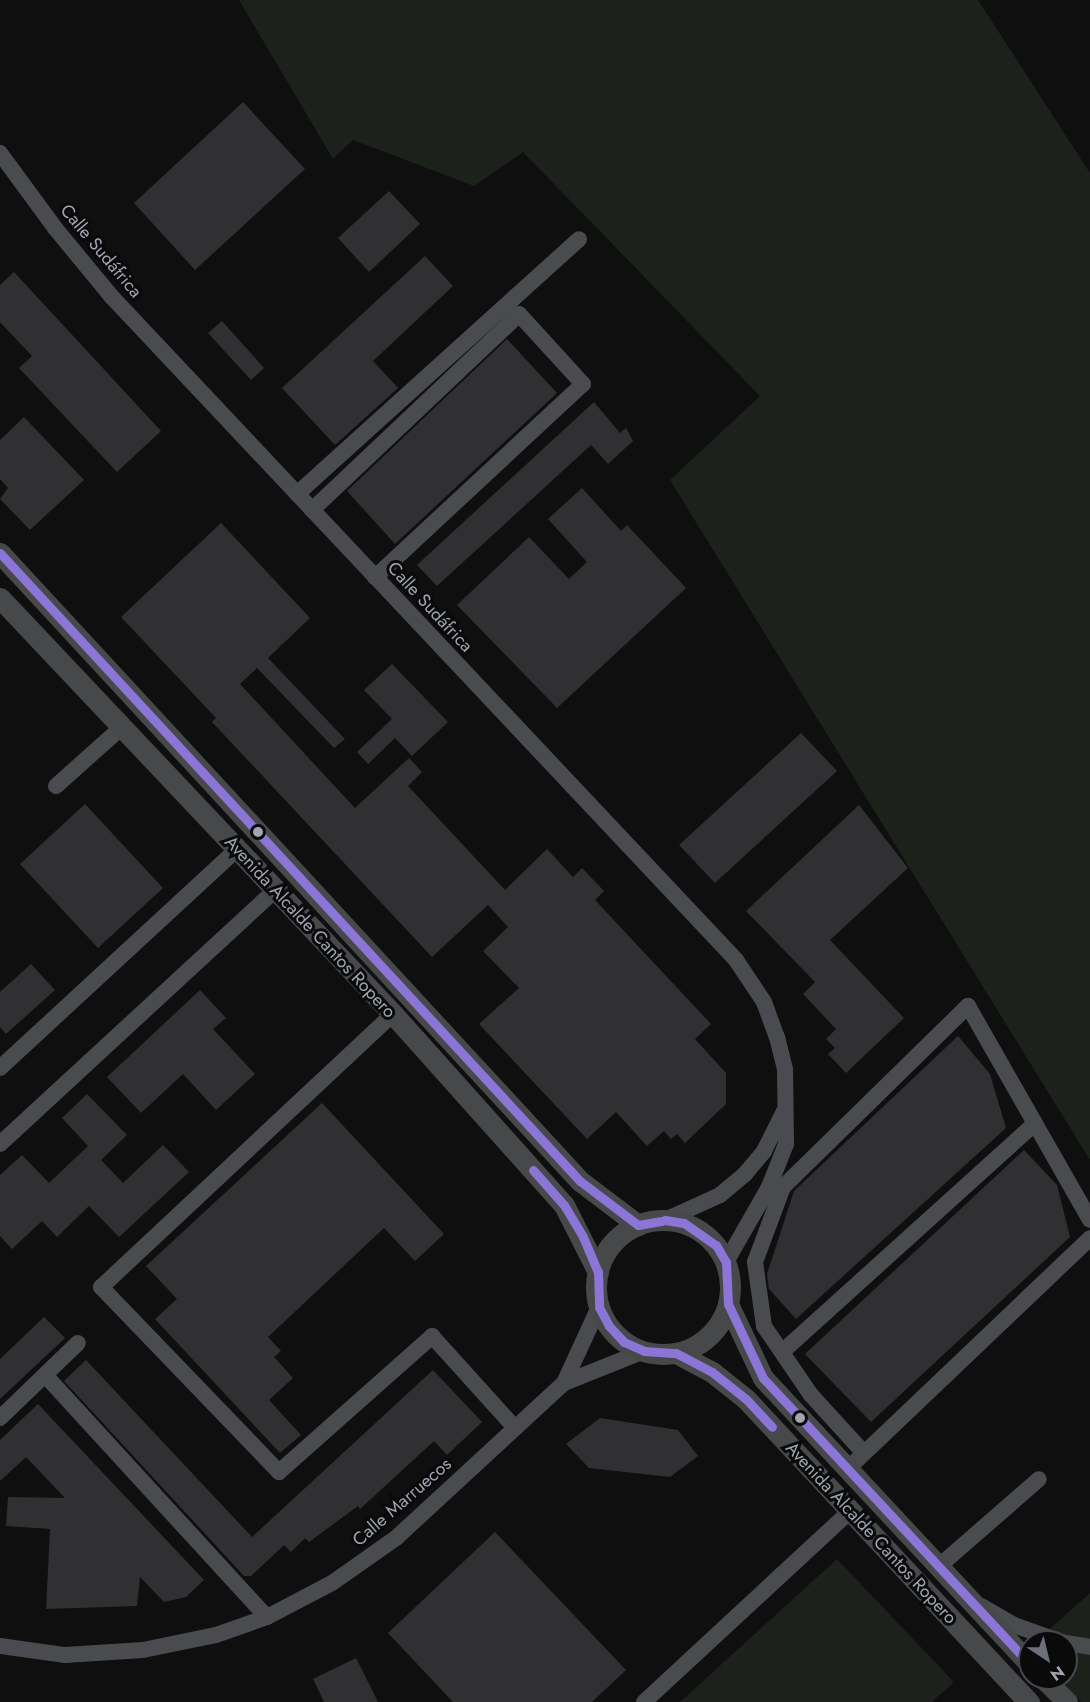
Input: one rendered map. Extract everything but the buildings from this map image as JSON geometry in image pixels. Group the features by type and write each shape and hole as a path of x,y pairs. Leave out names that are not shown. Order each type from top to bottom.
{"main road":[{"name":"Avenida Alcalde Cantos Ropero","path":"0,553 580,1181 638,1225"},
{"name":"Avenida Alcalde Cantos Ropero","path":"0,598 393,1014 564,1205 598,1272"},
{"path":"664,1220 702,1231 726,1262 730,1283 728,1304 709,1336 676,1353 644,1351 624,1342 609,1326 599,1307 598,1272 606,1252 620,1236 638,1225 664,1220"},
{"name":"Avenida Alcalde Cantos Ropero","path":"728,1304 763,1378 937,1568 1018,1651"},
{"name":"Avenida Alcalde Cantos Ropero","path":"676,1353 712,1372 746,1399 1022,1700"},
{"path":"1055,1690 1067,1702"}],"street":[{"name":"Calle Sudáfrica","path":"0,153 55,228 111,296 736,960 764,1002 777,1037 785,1070 786,1144 769,1187 726,1262"},
{"path":"297,494 579,239"},
{"path":"312,510 519,314 583,384 375,577"},
{"path":"56,786 122,727"},
{"path":"0,1068 237,849"},
{"path":"0,1144 275,890"},
{"path":"864,1453 811,1395 764,1326 755,1262 783,1187 968,1006 1090,1220"},
{"path":"393,1014 101,1287 279,1473 432,1336 515,1428"},
{"name":"Calle Sudáfrica","path":"664,1220 720,1195 745,1174 764,1151 786,1107"},
{"path":"782,1352 1035,1123"},
{"path":"847,1470 1090,1238"},
{"name":"Calle Marruecos","path":"564,1383 599,1307"},
{"path":"0,1418 78,1343"},
{"name":"Calle Marruecos","path":"0,1646 65,1655 143,1650 216,1635 267,1617 332,1583 396,1538 564,1383 644,1351"},
{"path":"45,1375 267,1617"},
{"path":"937,1568 1039,1479"},
{"path":"644,1702 850,1511"},
{"path":"964,1595 1014,1625 1028,1630"}],"shaded area":[{"path":"239,0 978,0 1090,173 1090,1160 670,480 760,396 523,152 474,186 353,140 333,159"},
{"path":"837,1559 954,1682 932,1702 680,1702"},
{"path":"1090,1593 1090,1702 1081,1702 1070,1690 1078,1690 1078,1630 1048,1630"}],"transit line":[{"path":"0,553 580,1181 638,1225 665,1220 684,1223 716,1245 726,1262 728,1304 763,1378 1018,1651"},
{"path":"533,1170 564,1205 583,1237 598,1272 599,1307 609,1326 624,1342 644,1351 676,1353 712,1372 746,1399 772,1427"}]}
